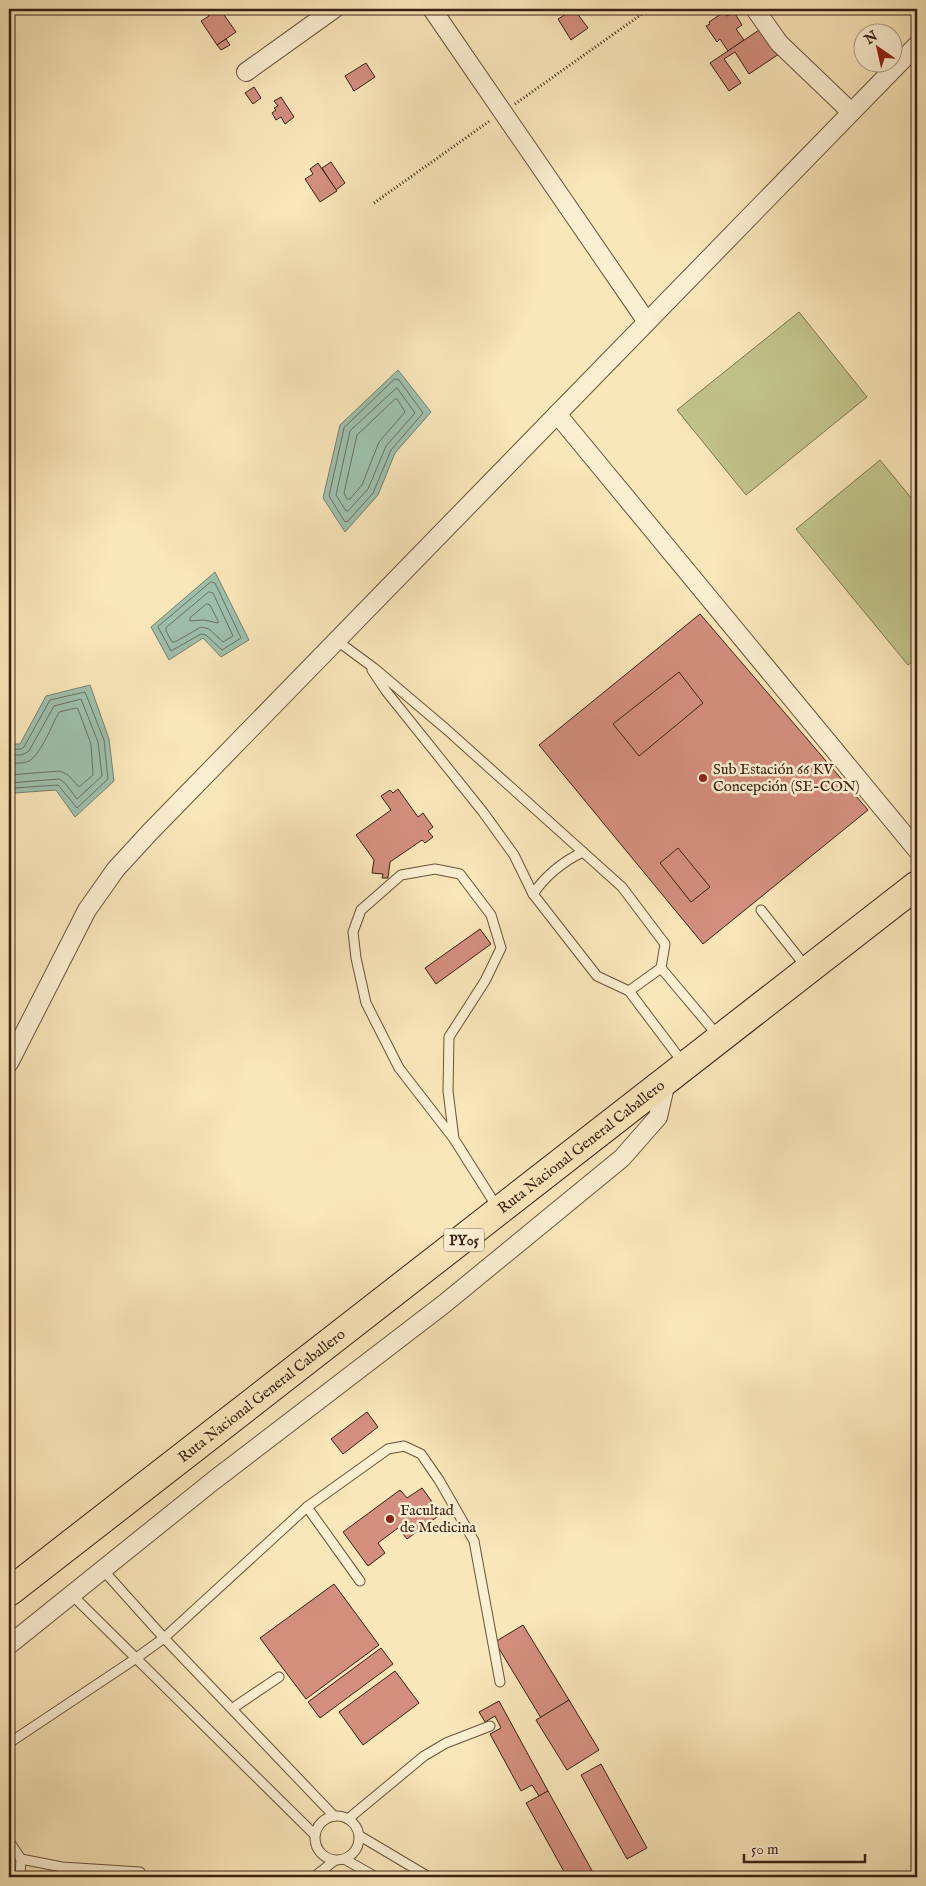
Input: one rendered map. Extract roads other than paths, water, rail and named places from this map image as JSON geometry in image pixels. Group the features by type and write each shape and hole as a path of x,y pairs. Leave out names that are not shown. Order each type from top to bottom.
{"highway":[{"name":"Ruta Nacional General Caballero","path":"9,1592 917,886"}],"street":[{"path":"246,72 334,9"},
{"path":"432,9 646,322"},
{"path":"755,9 778,43 851,112"},
{"path":"9,1063 87,910 116,869 336,640 917,45"},
{"path":"557,414 917,850"},
{"path":"9,1645 213,1481 444,1304 622,1158 658,1117 676,1074"}],"lane":[{"path":"336,640 366,662 446,729 622,887 665,944 661,968 629,991"},
{"path":"366,662 386,691 483,812 514,855 533,894 596,976 629,991 676,1074"},
{"path":"533,894 543,879 568,859 583,852"},
{"path":"454,1139 448,1091 450,1037 485,981 501,948 491,915 460,874 435,869 401,875 362,910 353,932 356,958 366,1003 399,1068 454,1139 500,1212"},
{"path":"761,910 809,971"},
{"path":"661,968 721,1039"},
{"path":"9,1743 164,1638 308,1507 388,1449 404,1446 421,1454 440,1480 474,1541 500,1682"},
{"path":"308,1507 360,1581"},
{"path":"103,1570 164,1638 233,1708 334,1816"},
{"path":"72,1595 315,1835"},
{"path":"233,1708 279,1677"},
{"path":"348,1819 424,1756 446,1743 490,1726"},
{"path":"346,1860 355,1852 358,1845 360,1836 355,1824 348,1819 334,1816 326,1819 319,1824 315,1835 316,1847 324,1856 334,1860 346,1860 376,1877"},
{"path":"360,1836 428,1877"},
{"path":"9,1841 21,1859 20,1877"},
{"path":"21,1859 62,1867 140,1872"},
{"path":"314,1877 334,1860"}],"water":[{"path":"398,370 431,412 395,453 378,495 345,532 323,498 340,425"},
{"path":"215,572 249,640 221,657 203,638 169,660 151,627"},
{"path":"90,685 109,739 114,781 75,817 56,790 14,793 9,816 9,744 20,744 46,696"}],"place":[{"name":"Sub Estación 66 KV Concepción (SE-CON)","path":"703,778"},
{"name":"Facultad de Medicina","path":"390,1519"}]}
